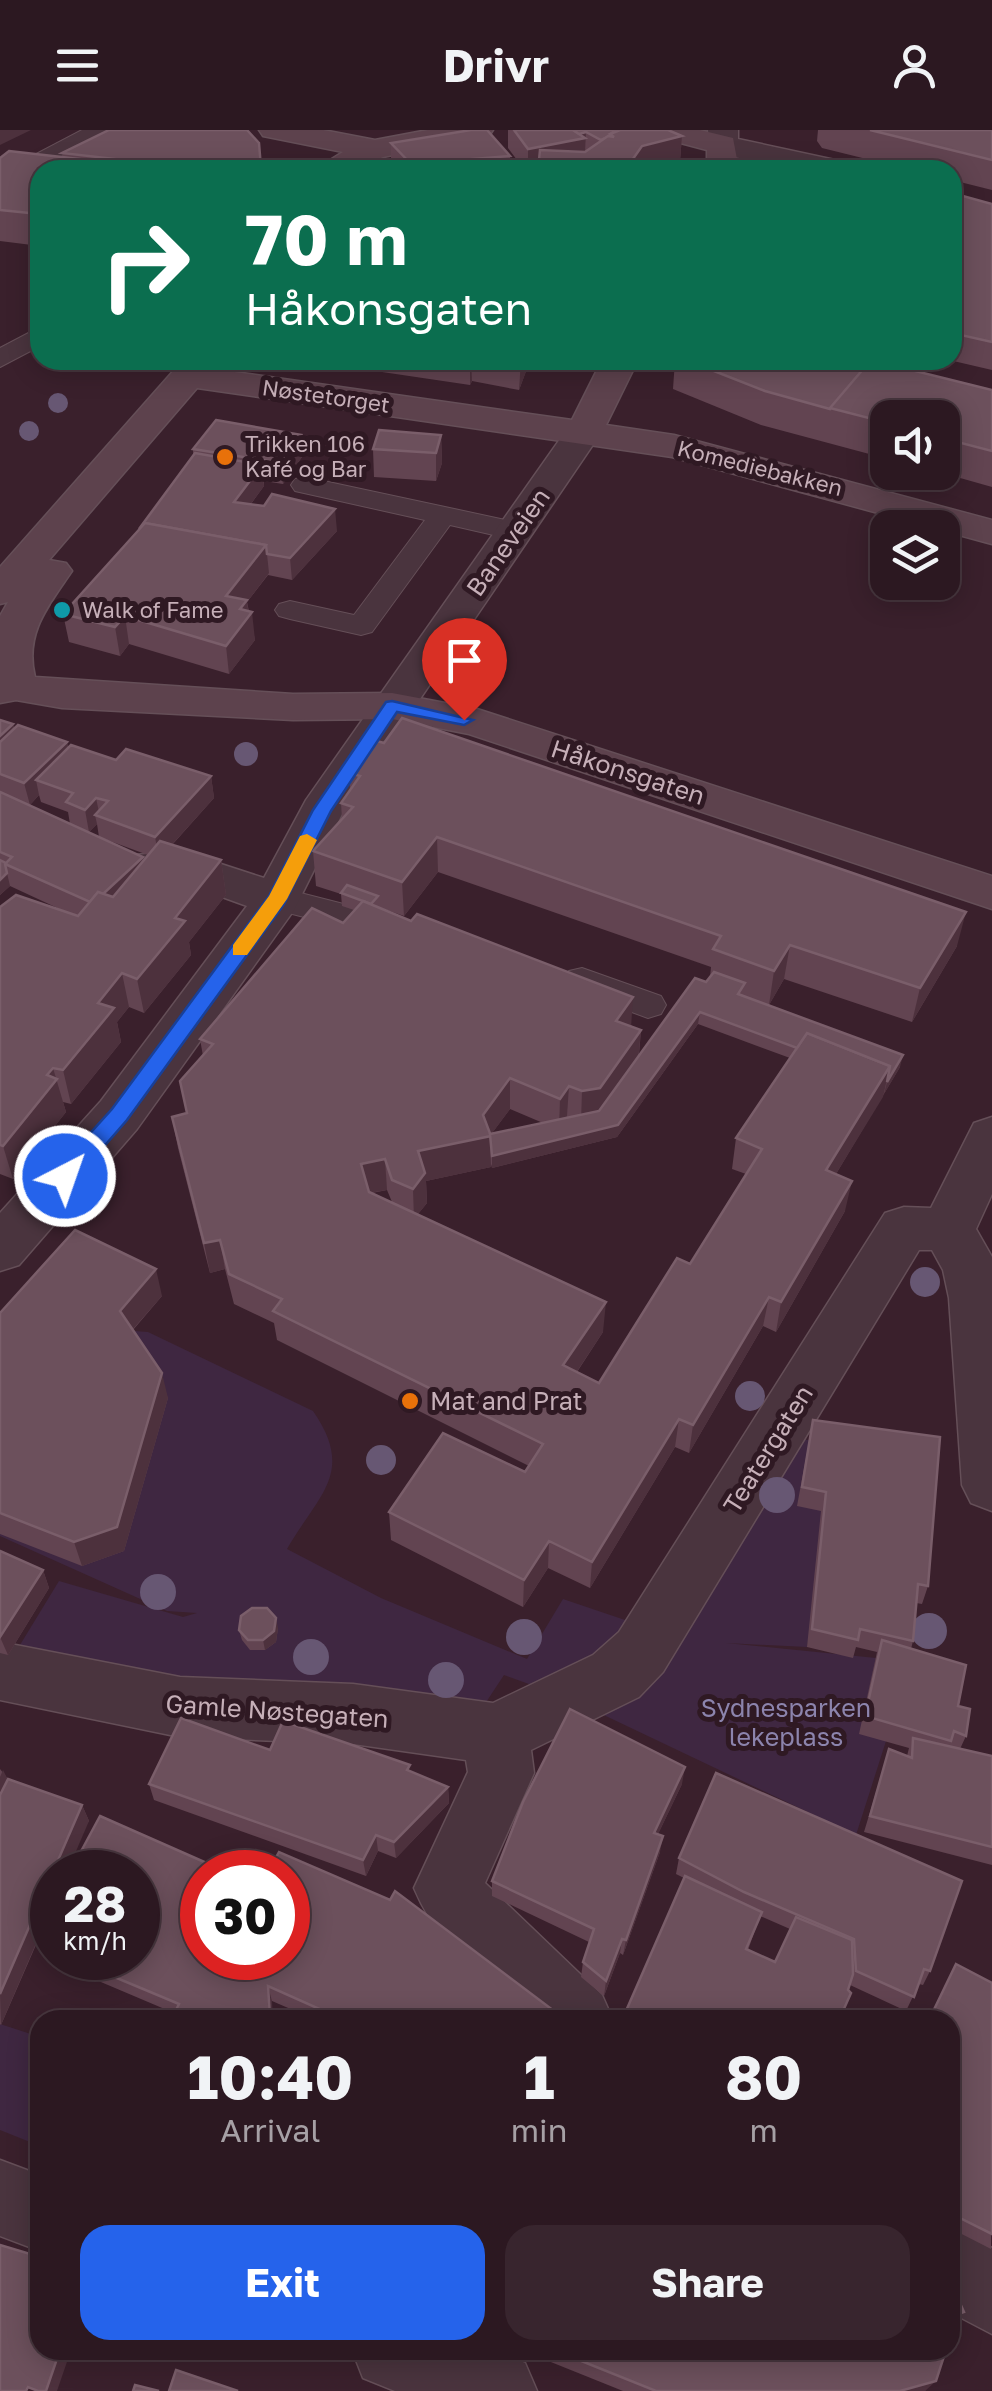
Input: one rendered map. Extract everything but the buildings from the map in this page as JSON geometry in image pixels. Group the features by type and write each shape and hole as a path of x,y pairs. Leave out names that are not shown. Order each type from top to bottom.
{"main road":[{"path":"250,130 296,160"},
{"path":"274,130 375,149"},
{"path":"351,160 375,149 478,130"},
{"path":"665,130 719,144"},
{"name":"Nøstetorget","path":"0,592 194,370"},
{"name":"Nøstetorget","path":"209,370 585,430"},
{"name":"Baneveien","path":"585,430 615,370"},
{"name":"Komediebakken","path":"585,430 805,478 992,532"},
{"path":"8,689 2,645 12,618 108,506 110,469"},
{"name":"Håkonsgaten","path":"8,689 62,696 292,707 392,706 477,722 992,892"}],"street":[{"path":"719,144 792,160"},
{"name":"Baneveien","path":"0,1250 119,1115 277,899 322,810 585,430"},
{"path":"108,851 144,866 181,866 277,899"},
{"path":"992,1137 948,1230 970,1268 977,1298 992,1485"},
{"name":"Teatergaten","path":"496,1734 616,1676 641,1652 904,1228 948,1230"},
{"name":"Gamle Nøstegaten","path":"0,1671 180,1706 353,1714 496,1734"},
{"path":"496,1734 501,1773 448,1888 466,1917 566,2010"},
{"path":"0,2198 30,2210"},
{"path":"960,2272 992,2295"},
{"path":"417,2360 497,2391"}],"lane":[{"path":"38,160 100,130"},
{"path":"13,172 30,164"},
{"path":"13,325 30,329"},
{"path":"0,359 30,339"},
{"path":"0,370 30,363"},
{"path":"305,485 516,531"},
{"path":"290,610 362,626 443,516"},
{"path":"277,899 370,924 442,934"},
{"path":"546,967 648,1005"}],"green space":[{"name":"Sydnesparken lekeplass","path":"119,1330 148,1332 313,1411 326,1433 332,1468 320,1498 287,1549 381,1598 527,1659 563,1599 681,1639 795,1438 809,1440 831,1512 807,1647 726,1643 876,1658 886,1741 856,1835 568,1698 504,1675 473,1722 9,1663 59,1581 183,1617 197,1613 167,1611 0,1536 0,1434"},
{"path":"0,2024 30,2034 30,2142 0,2130"}],"slow traffic":[{"path":"240,950 277,899 307,840"}],"place":[{"name":"Trikken 106 Kafé og Bar","path":"225,457"},
{"name":"Walk of Fame","path":"62,610"},
{"name":"Mat and Prat","path":"410,1401"}],"route":[{"path":"65,1176 119,1115 277,899 322,810 392,706 464,720"}]}
